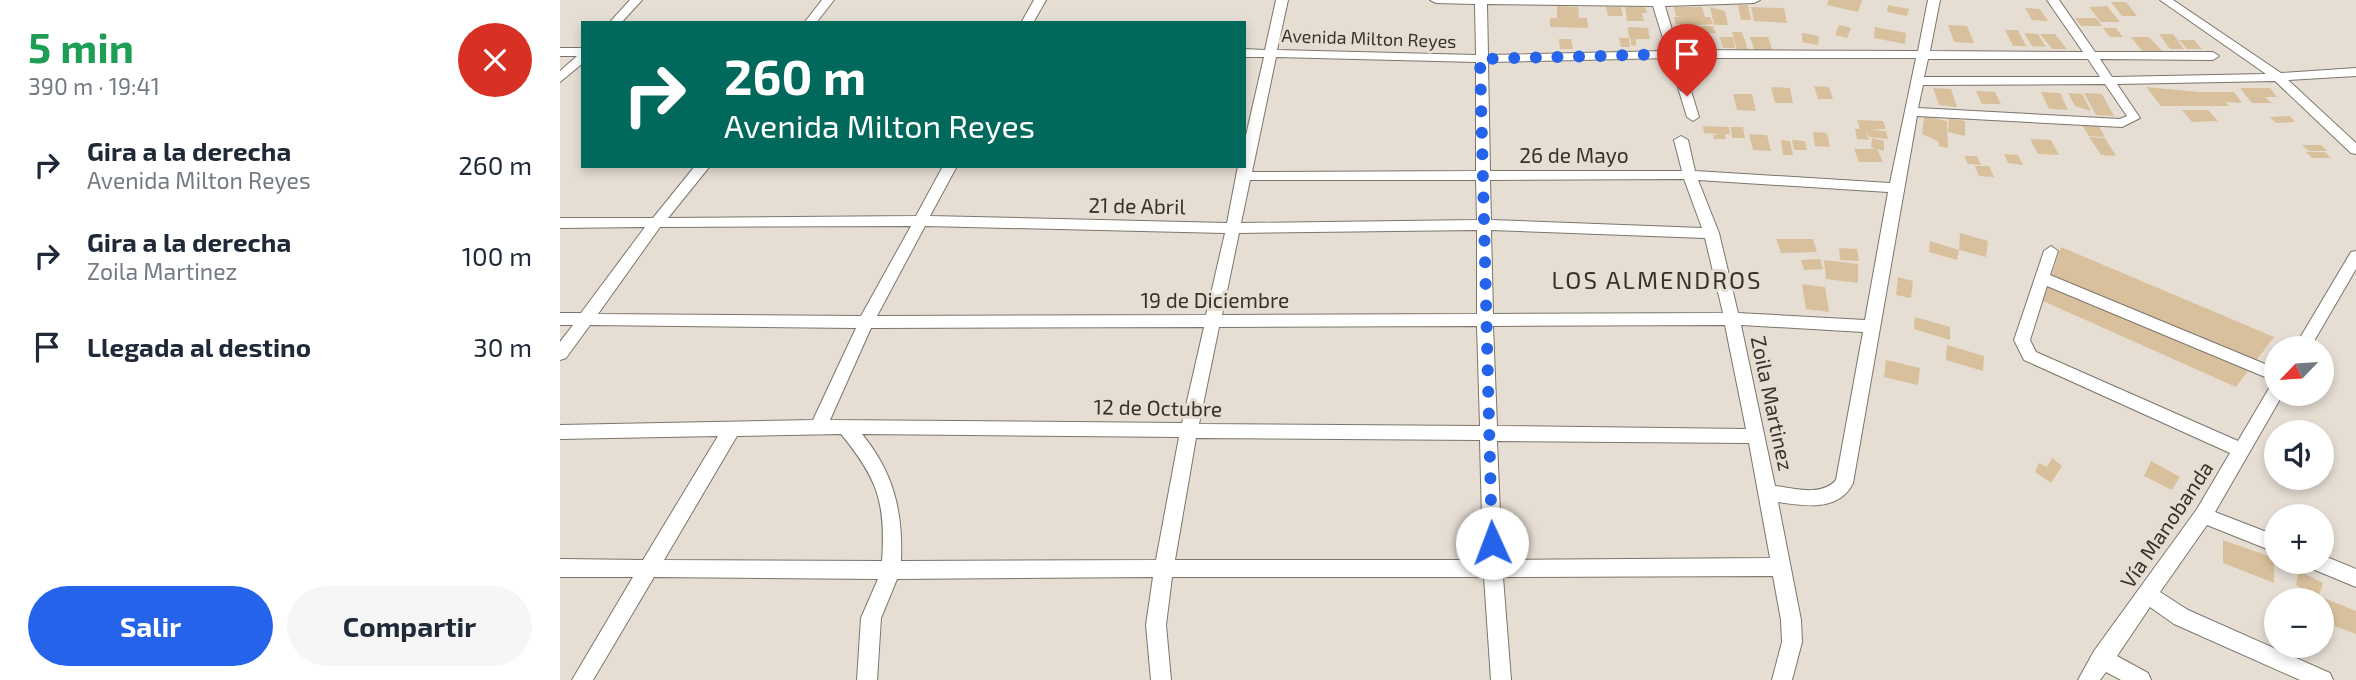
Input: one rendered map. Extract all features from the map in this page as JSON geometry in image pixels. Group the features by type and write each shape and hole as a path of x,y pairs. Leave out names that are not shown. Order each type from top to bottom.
{"street":[{"path":"617,21 636,0"},
{"path":"812,21 828,0"},
{"path":"1028,21 1040,0"},
{"path":"1246,147 1282,0"},
{"path":"1436,0 1754,0"},
{"path":"1481,0 1485,319 1493,570 1501,680"},
{"path":"1769,493 1824,498 1839,491 1844,482 1870,326 1934,0"},
{"path":"1914,112 2130,121 2134,114 2053,0"},
{"path":"2166,0 2277,76 2356,150"},
{"path":"1657,1 1693,117"},
{"path":"560,52 581,54"},
{"name":"Avenida Milton Reyes","path":"1246,53 1480,59 1675,54 2213,56"},
{"path":"560,78 581,56"},
{"path":"1919,81 2231,80 2356,72"},
{"name":"Zoila Martinez","path":"1681,140 1689,175 1712,233 1769,493 1792,642 1782,680"},
{"path":"560,354 656,223 701,168"},
{"path":"818,427 866,322 949,168"},
{"path":"1161,680 1156,625 1164,566 1242,168"},
{"name":"26 de Mayo","path":"1245,168 1244,176 1689,175 1896,188"},
{"name":"21 de Abril","path":"560,223 920,221 1231,228 1485,225 1712,233"},
{"path":"2051,251 2022,340 2030,356 2241,450"},
{"path":"2309,336 2356,256"},
{"path":"2042,278 2264,371"},
{"name":"19 de Diciembre","path":"560,319 866,322 1732,319 1870,326"},
{"name":"Vía Manobanda","path":"2088,680 2203,516 2267,406"},
{"name":"12 de Octubre","path":"560,432 818,427 1489,436 1756,436"},
{"path":"846,428 883,476 893,517 891,570 872,618 867,680"},
{"path":"582,680 731,430"},
{"path":"2203,516 2264,540"},
{"path":"560,568 891,570 1164,566 1493,570 1782,567"},
{"path":"2334,569 2356,578"},
{"path":"2147,594 2181,617 2323,680"},
{"path":"2101,658 2141,680"}],"building":[{"path":"1829,0 1862,0 1858,12 1827,5"},
{"path":"2111,2 2126,2 2137,16 2122,16"},
{"path":"1738,5 1748,5 1751,20 1741,20"},
{"path":"1888,5 1909,9 1907,16 1887,12"},
{"path":"1557,6 1578,7 1579,18 1587,18 1588,28 1550,27 1550,18 1557,18"},
{"path":"2107,6 2120,22 2101,22 2089,7"},
{"path":"1606,7 1621,7 1623,16 1608,16"},
{"path":"1625,7 1645,7 1647,13 1642,13 1644,21 1627,21"},
{"path":"1674,7 1702,7 1705,17 1710,17 1713,24 1686,26 1713,26 1716,33 1700,33 1702,40 1686,39 1683,25 1676,24 1674,17 1684,16 1676,16"},
{"path":"1710,7 1725,11 1728,25 1714,25"},
{"path":"1751,7 1784,8 1787,23 1754,21"},
{"path":"2025,8 2040,9 2048,21 2032,20"},
{"path":"2075,18 2096,18 2102,26 2081,26"},
{"path":"1839,25 1851,28 1847,38 1835,35"},
{"path":"1948,25 1967,26 1974,43 1954,42"},
{"path":"1628,27 1648,28 1650,39 1636,39 1636,46 1631,45"},
{"path":"1875,27 1906,33 1905,44 1874,38"},
{"path":"2103,28 2116,28 2123,37 2110,37"},
{"path":"2005,30 2018,30 2026,46 2013,46"},
{"path":"1732,32 1742,32 1748,50 1737,50"},
{"path":"1802,33 1819,36 1818,45 1802,42"},
{"path":"2024,33 2038,34 2046,47 2032,46"},
{"path":"2040,34 2055,34 2067,49 2052,49"},
{"path":"2159,34 2173,34 2184,49 2170,49"},
{"path":"1720,37 1733,37 1735,48 1723,48"},
{"path":"1750,37 1768,37 1773,52 1755,52"},
{"path":"2131,37 2149,37 2162,51 2143,52"},
{"path":"1619,38 1629,38 1630,47 1621,47"},
{"path":"1559,39 1571,39 1573,49 1560,49"},
{"path":"2179,40 2194,40 2202,49 2187,49"},
{"path":"1679,41 1711,41 1713,51 1681,51"},
{"path":"1814,86 1829,87 1833,99 1818,99"},
{"path":"1771,87 1790,88 1793,103 1775,103"},
{"path":"2146,87 2234,92 2242,103 2225,102 2229,106 2161,106"},
{"path":"1933,88 1951,89 1957,107 1939,105"},
{"path":"2240,88 2270,88 2277,97 2265,97 2272,103 2252,103"},
{"path":"1976,91 1995,92 2001,104 1982,104"},
{"path":"2041,92 2060,93 2068,110 2049,109"},
{"path":"2068,93 2082,94 2091,111 2075,106"},
{"path":"2084,93 2102,94 2114,116 2096,115"},
{"path":"1733,94 1752,94 1756,111 1737,110"},
{"path":"2182,110 2208,110 2218,121 2192,122"},
{"path":"1924,116 1947,121 1948,148 1939,146 1938,141 1922,134"},
{"path":"2290,116 2295,122 2276,123 2270,117"},
{"path":"1949,118 1965,121 1965,136 1948,132"},
{"path":"1857,120 1883,121 1886,129 1870,130 1886,131 1888,139 1869,137 1865,129 1869,140 1857,139 1855,129 1860,129"},
{"path":"2082,125 2099,126 2105,137 2089,136"},
{"path":"1703,126 1729,127 1730,134 1725,134 1726,139 1714,139 1713,135 1720,134 1704,133"},
{"path":"1731,127 1743,127 1745,138 1732,138"},
{"path":"1813,132 1827,133 1830,147 1815,146"},
{"path":"1749,134 1767,135 1771,151 1753,150"},
{"path":"2089,137 2105,138 2116,156 2101,155"},
{"path":"1872,138 1884,141 1884,151 1871,148"},
{"path":"2030,139 2051,140 2059,155 2038,154"},
{"path":"1781,140 1790,141 1793,155 1783,155"},
{"path":"1792,140 1805,141 1807,150 1794,150"},
{"path":"2302,145 2321,145 2327,151 2309,151"},
{"path":"1854,149 1877,149 1883,162 1859,162"},
{"path":"2306,152 2325,152 2331,158 2312,158"},
{"path":"2004,154 2018,155 2023,165 2008,163"},
{"path":"1964,156 1977,156 1981,165 1968,164"},
{"path":"1975,166 1989,166 1994,177 1979,176"},
{"path":"1960,233 1988,241 1986,257 1959,250"},
{"path":"1776,239 1813,239 1817,252 1781,253"},
{"path":"1930,241 1959,250 1957,260 1929,252"},
{"path":"2061,247 2272,336 2264,336 2264,350 2236,387 2043,301"},
{"path":"1839,248 1857,249 1859,261 1840,260"},
{"path":"1820,259 1823,269 1804,270 1801,260"},
{"path":"1824,260 1858,264 1858,283 1826,279"},
{"path":"1898,277 1913,281 1911,298 1896,295"},
{"path":"1802,284 1825,287 1829,312 1806,309"},
{"path":"1915,317 1950,327 1950,340 1914,329"},
{"path":"1947,345 1984,356 1983,371 1946,360"},
{"path":"1886,360 1920,368 1918,385 1884,377"},
{"path":"2052,458 2062,466 2051,483 2035,472 2039,463 2047,467"},
{"path":"2151,461 2180,477 2172,490 2144,476"},
{"path":"2223,540 2264,554 2264,574 2274,574 2274,583 2223,563"},
{"path":"2298,574 2305,574 2323,583 2321,588 2301,588 2296,585"},
{"path":"2334,602 2356,611 2356,634 2334,626"}],"district":[{"name":"LOS ALMENDROS","path":"1657,279"}],"route":[{"path":"1492,543 1485,319 1485,175 1480,59 1675,54 1687,96"}]}
